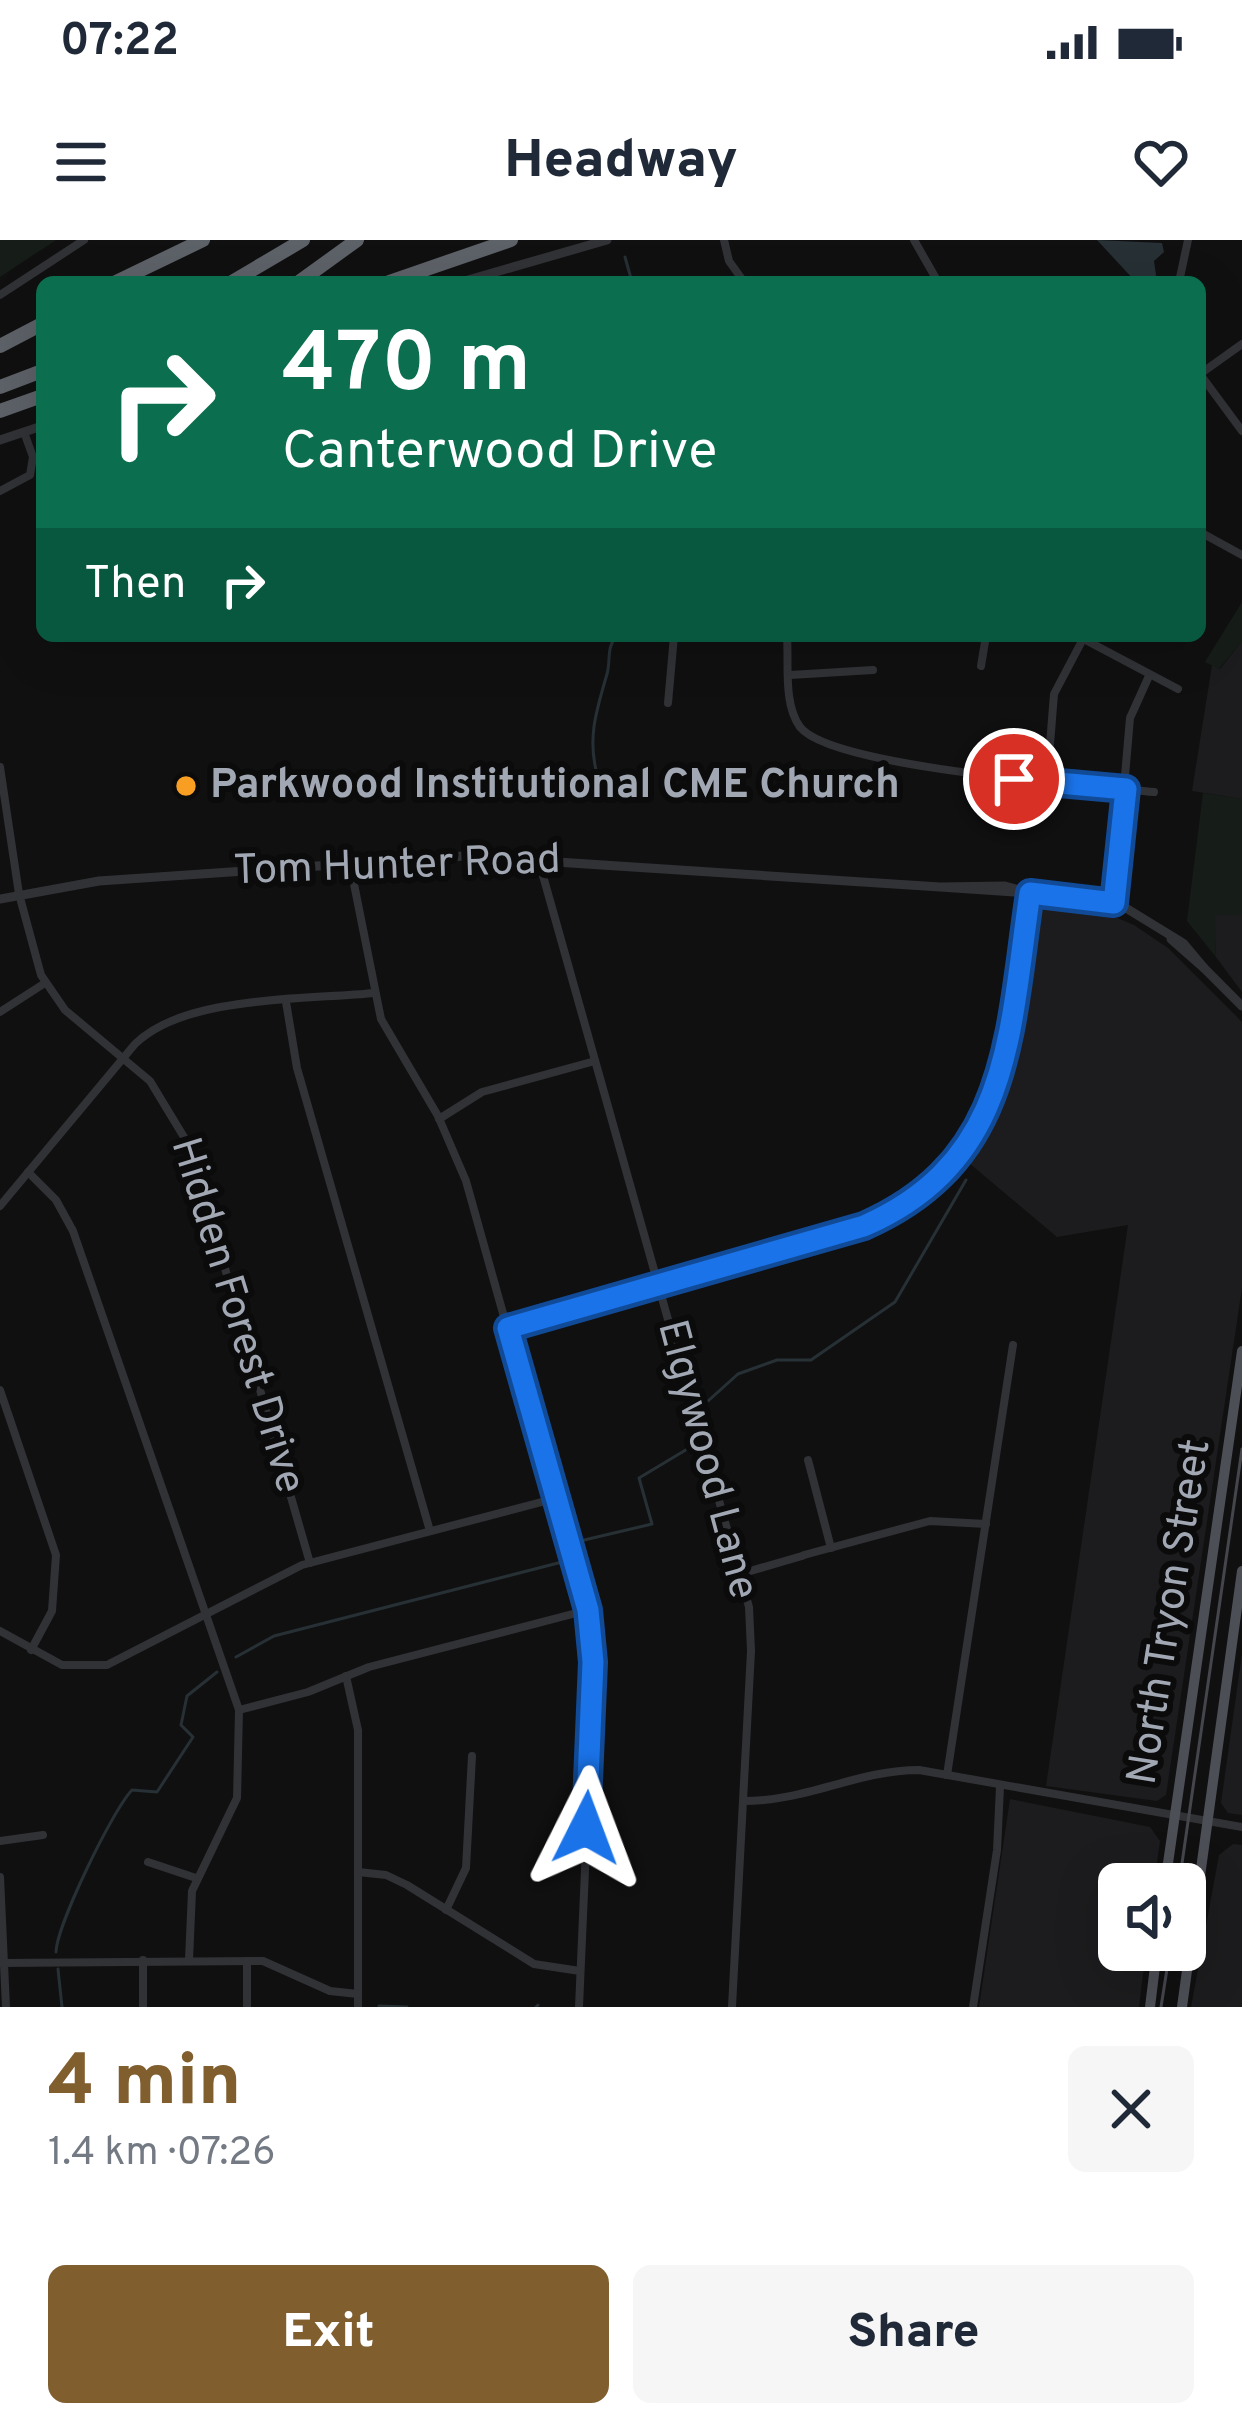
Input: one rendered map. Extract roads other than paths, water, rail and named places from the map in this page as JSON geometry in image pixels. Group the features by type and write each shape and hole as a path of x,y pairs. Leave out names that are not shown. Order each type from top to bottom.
{"highway":[{"path":"128,276 203,240"},
{"path":"242,276 303,240"},
{"path":"306,276 357,240"},
{"path":"406,276 511,240"},
{"path":"0,346 36,327"},
{"path":"0,387 36,373"},
{"path":"0,411 36,398"}],"main road":[{"name":"North Tryon Street","path":"1168,1863 1242,1351"},
{"name":"North Tryon Street","path":"1182,2007 1242,1571"},
{"path":"1150,2007 1154,1971"}],"street":[{"path":"0,295 84,240"},
{"path":"482,276 607,240"},
{"path":"724,240 729,261 740,276"},
{"path":"914,240 935,276"},
{"path":"1180,276 1188,240"},
{"path":"1206,370 1242,344"},
{"path":"1206,382 1242,430"},
{"path":"0,440 36,428"},
{"path":"0,491 30,475 33,457 25,432"},
{"path":"1206,535 1242,555"},
{"path":"668,703 673,642"},
{"path":"787,642 793,714 819,741 982,776 1154,792"},
{"path":"981,666 985,642"},
{"path":"1047,782 1054,694 1079,642"},
{"path":"1090,642 1178,689"},
{"path":"790,675 873,670"},
{"path":"1114,903 1131,711 1149,676"},
{"name":"Hidden Forest Drive","path":"0,767 19,894 45,983 65,1010 163,1096 190,1147 310,1563"},
{"name":"Tom Hunter Road","path":"0,898 98,881 464,856 1030,893 1114,903 1148,919 1242,1006"},
{"name":"Elgywood Lane","path":"538,858 740,1574 752,1640 732,2007"},
{"path":"350,864 374,993 386,1030 440,1119 466,1181 588,1610 593,1675 579,2007"},
{"path":"508,1328 864,1226 911,1202 944,1175 973,1139 999,1083 1030,893"},
{"path":"0,1012 45,983"},
{"path":"0,1206 150,1029 170,1018 374,993"},
{"path":"286,1002 297,1068 430,1531"},
{"path":"440,1119 482,1092 595,1061"},
{"path":"28,1172 56,1201 73,1231 239,1710 237,1798 196,1878 189,1908 189,1960"},
{"path":"947,1775 1013,1345"},
{"path":"0,1390 56,1555 52,1611 31,1650"},
{"path":"808,1460 831,1548"},
{"path":"0,1631 62,1665 107,1665 310,1563 556,1498"},
{"path":"740,1574 930,1521 986,1525"},
{"path":"239,1710 588,1610"},
{"path":"346,1676 358,1730 358,2007"},
{"path":"446,1910 466,1868 472,1756"},
{"path":"744,1801 809,1796 886,1772 947,1775 1242,1827"},
{"path":"973,2007 997,1850 1000,1787"},
{"path":"0,1841 43,1835"},
{"path":"148,1862 196,1878"},
{"path":"358,1872 398,1880 534,1964 580,1971"},
{"path":"0,1877 5,2007"},
{"path":"143,1960 143,2007"},
{"path":"2,1963 247,1960 275,1963 320,1988 358,1994"},
{"path":"247,1960 247,2007"}],"waterway":[{"path":"625,257 630,276"},
{"path":"597,774 594,723 613,642"},
{"path":"708,1401 738,1374 777,1360 811,1360 895,1302 966,1180"},
{"path":"580,1541 652,1524 639,1478 694,1445"},
{"path":"236,1657 274,1636 562,1562"},
{"path":"56,1952 75,1894 112,1820 132,1790 157,1792 193,1737 181,1725 187,1696 217,1672"},
{"path":"58,1969 62,2007"},
{"path":"379,2006 407,2007"}],"tram line":[{"path":"1182,1863 1242,1449"},
{"path":"1161,2007 1167,1971"}],"place":[{"name":"Parkwood Institutional CME Church","path":"186,786"}]}
